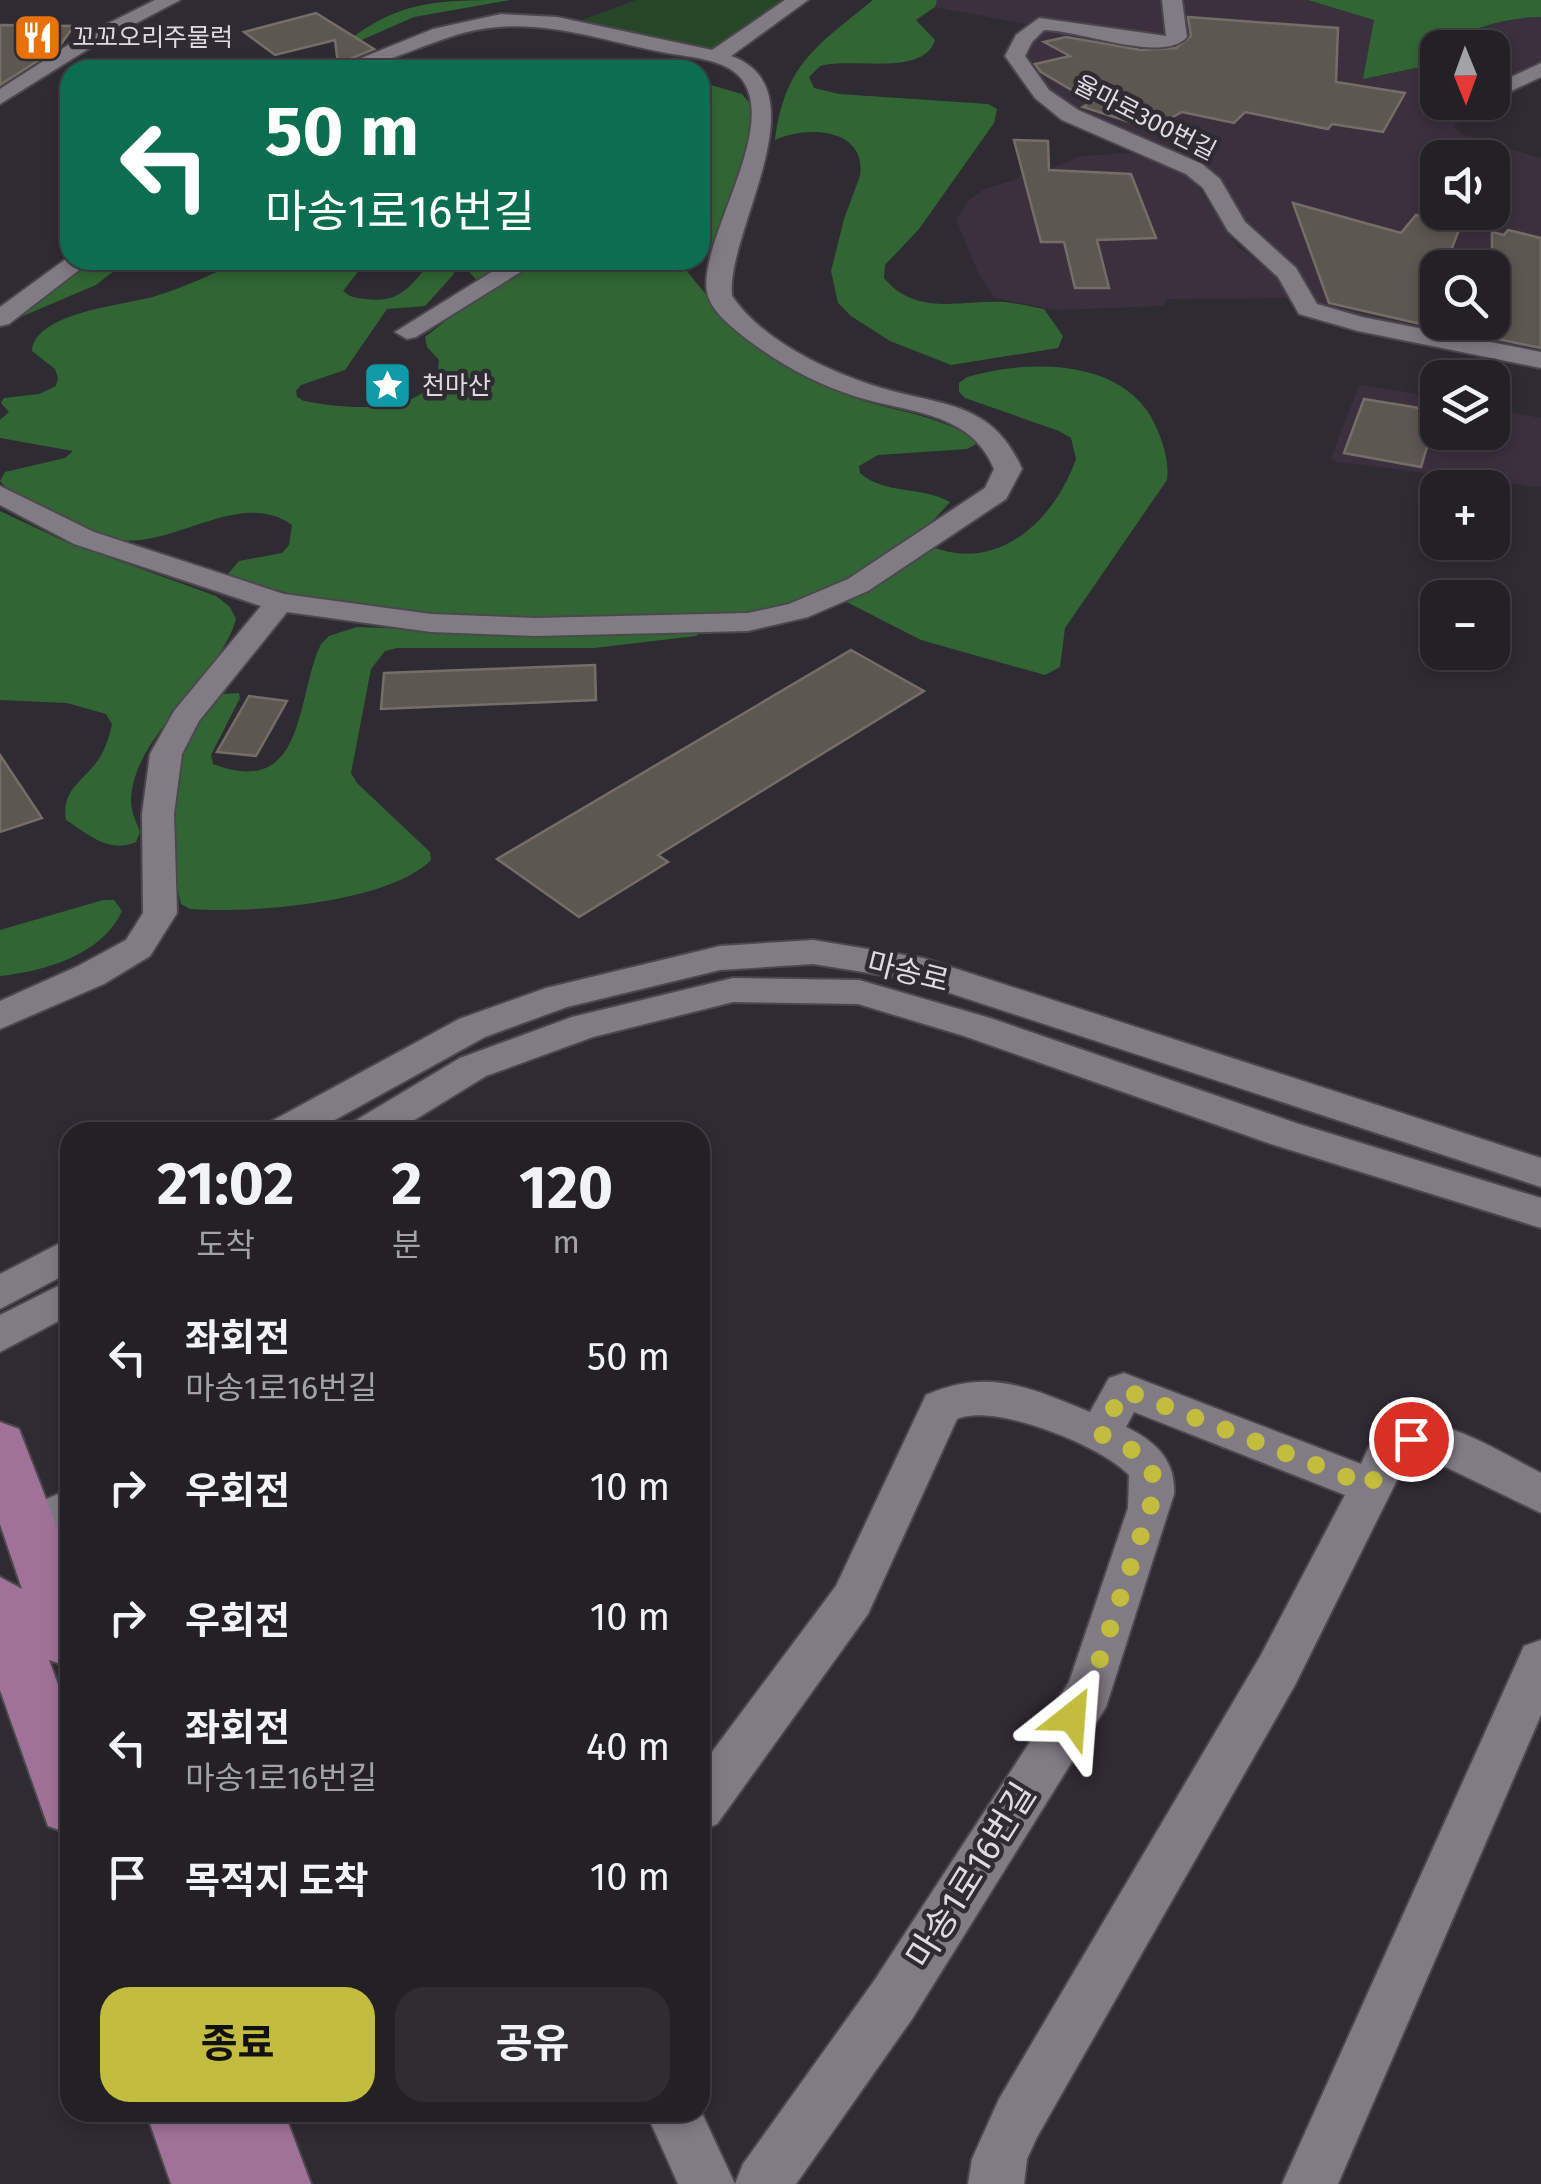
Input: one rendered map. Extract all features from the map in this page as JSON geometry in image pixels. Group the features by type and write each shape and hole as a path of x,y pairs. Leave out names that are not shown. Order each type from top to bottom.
{"main road":[{"path":"0,1445 50,1517 60,1579"},
{"path":"0,1603 60,1775"},
{"path":"184,2122 206,2184"},
{"path":"252,2122 276,2184"}],"street":[{"path":"0,98 86,42 170,0"},
{"path":"714,58 798,0"},
{"name":"율마로300번길","path":"1172,0 1176,37 1172,41 1158,43 1058,24 1038,24 1016,48 1017,61 1042,94 1070,116 1194,169 1212,184 1236,226 1288,272 1308,309 1358,324 1541,360"},
{"path":"0,494 84,538 280,602 431,623 535,627 748,622 798,611 858,585 996,494 1008,469 1004,451 991,434 969,420 866,392 789,356 730,310 719,295 718,279 748,190 761,107 747,71 714,58 555,23 516,19 473,24 369,60"},
{"path":"1510,85 1541,70"},
{"path":"0,319 66,270"},
{"path":"406,332 511,270"},
{"path":"708,270 718,279"},
{"path":"0,1016 92,975 138,948 160,912 158,814 166,754 186,718 280,602"},
{"name":"마송로","path":"301,1122 472,1028 559,998 720,958 812,952 910,968 1541,1174"},
{"name":"마송로","path":"382,1122 473,1067 586,1026 733,990 859,992 978,1028 1285,1134 1541,1213"},
{"path":"0,1292 60,1259"},
{"path":"0,1335 60,1302"},
{"path":"1100,1434 1124,1390 1370,1486"},
{"name":"마송1로16번길","path":"710,1794 852,1600 941,1407 963,1397 988,1396 1117,1440 1142,1458 1156,1482 1089,1692 893,2000 805,2130 763,2184"},
{"path":"996,2184 1000,2162 1018,2118 1278,1670 1391,1449 1411,1439 1432,1440 1541,1494"},
{"path":"1310,2184 1541,1661"},
{"path":"678,2122 707,2184"}],"shaded area":[{"path":"937,0 1308,0 1374,20 1364,79 1420,67 1420,120 1465,120 1453,126 1461,134 1481,140 1420,140 1420,230 1510,230 1510,149 1541,158 1541,356 1467,340 1510,340 1510,250 1420,250 1420,330 1314,307 1292,261 1246,224 1213,173 1122,136 1047,93 1022,56 1041,27 935,7"},
{"path":"1541,17 1541,75 1510,96 1510,30 1475,30 1514,18"},
{"path":"1131,153 1191,176 1237,246 1276,276 1289,298 1167,299 1162,306 1057,310 995,298 978,273 956,219 970,199 985,189 1017,179 1026,169 1049,169 1082,156"},
{"path":"1359,385 1420,394 1420,450 1510,450 1510,412 1541,418 1541,487 1510,483 1510,470 1420,472 1337,462 1331,458"}],"green space":[{"path":"510,0 414,17 357,42 348,41 386,17 422,5"},
{"path":"636,0 783,0 707,52 574,23"},
{"path":"873,0 937,0 935,7 916,20 935,40 928,51 902,62 820,66 809,77 814,88 839,94 988,104 997,109 994,123 919,229 885,265 884,278 910,298 925,302 1004,302 1044,309 1063,336 1058,348 951,365 890,341 838,303 831,271 860,176 860,160 854,148 832,134 803,133 775,140 787,92 807,58"},
{"path":"1308,0 1541,0 1541,17 1514,19 1473,30 1420,30 1420,67 1363,79 1374,20"},
{"path":"710,85 742,94 751,105 750,150 717,251 710,251"},
{"path":"73,270 115,270 96,285 11,321"},
{"path":"221,270 359,270 343,291 355,298 378,300 404,291 424,270 455,270 425,306 387,309 345,370 301,385 296,391 304,401 365,407 406,401 423,392 434,379 439,360 427,347 425,337 466,305 480,284 470,270 686,270 736,325 782,361 834,389 938,421 978,443 967,449 878,455 859,466 860,473 881,485 950,502 916,539 942,550 967,554 1013,541 1050,507 1076,459 1071,438 1059,431 965,398 959,392 959,383 967,377 1021,367 1049,367 1104,378 1127,390 1146,409 1166,457 1167,480 1065,628 1060,667 1045,675 921,640 825,591 787,605 727,616 584,620 438,616 308,599 227,575 239,561 282,553 289,545 292,525 273,515 230,515 141,540 120,540 76,527 47,513 0,481 5,472 65,458 73,451 0,438 0,420 9,412 1,403 4,398 39,394 56,386 55,369 32,351 37,338 48,327 84,312 167,292"},
{"path":"0,511 64,541 216,596 230,607 236,619 227,642 145,754 131,802 140,832 136,842 108,844 66,820 69,795 96,763 106,744 112,724 106,714 67,703 0,700"},
{"path":"357,627 520,633 701,632 696,636 594,648 385,651 371,669 351,773 430,852 431,860 411,875 352,896 246,910 190,909 181,904 175,836 176,786 181,762 203,716 222,694 239,693 211,755 213,764 244,771 266,768 282,756 292,738 321,644 329,636"},
{"path":"114,900 122,911 101,939 53,965 0,976 0,930"}],"building":[{"path":"316,13 374,49 338,60 335,40 275,55 244,32"},
{"path":"1188,17 1338,28 1336,82 1405,93 1383,132 1332,124 1328,129 1245,112 1234,123 1182,112 1151,129 1083,107 1092,102 1041,72 1035,64 1070,56 1044,42 1066,37 1141,50 1176,48 1191,36"},
{"name":"꼬꼬오리주물럭","path":"0,25 74,26 59,47 0,85"},
{"path":"1014,140 1048,141 1049,170 1131,174 1156,238 1097,240 1109,288 1075,288 1064,242 1041,242"},
{"path":"1293,203 1401,233 1416,215 1420,216 1420,230 1459,230 1451,250 1420,250 1420,324 1329,303"},
{"path":"1508,230 1541,238 1541,348 1502,340 1510,340 1510,250 1492,250 1492,232 1504,235"},
{"path":"1364,399 1420,408 1420,450 1426,450 1421,467 1344,453"},
{"path":"851,650 924,691 658,855 668,862 579,917 497,859"},
{"path":"595,665 596,700 381,709 384,673"},
{"path":"249,696 287,701 256,756 217,752"},
{"path":"0,755 42,818 0,832"}],"place":[{"name":"꼬꼬오리주물럭","path":"37,38"},
{"name":"천마산","path":"387,386"}],"route":[{"path":"1072,1717 1089,1692 1156,1482 1142,1458 1117,1440 1100,1434 1124,1390 1370,1486 1391,1449 1411,1439"}]}
